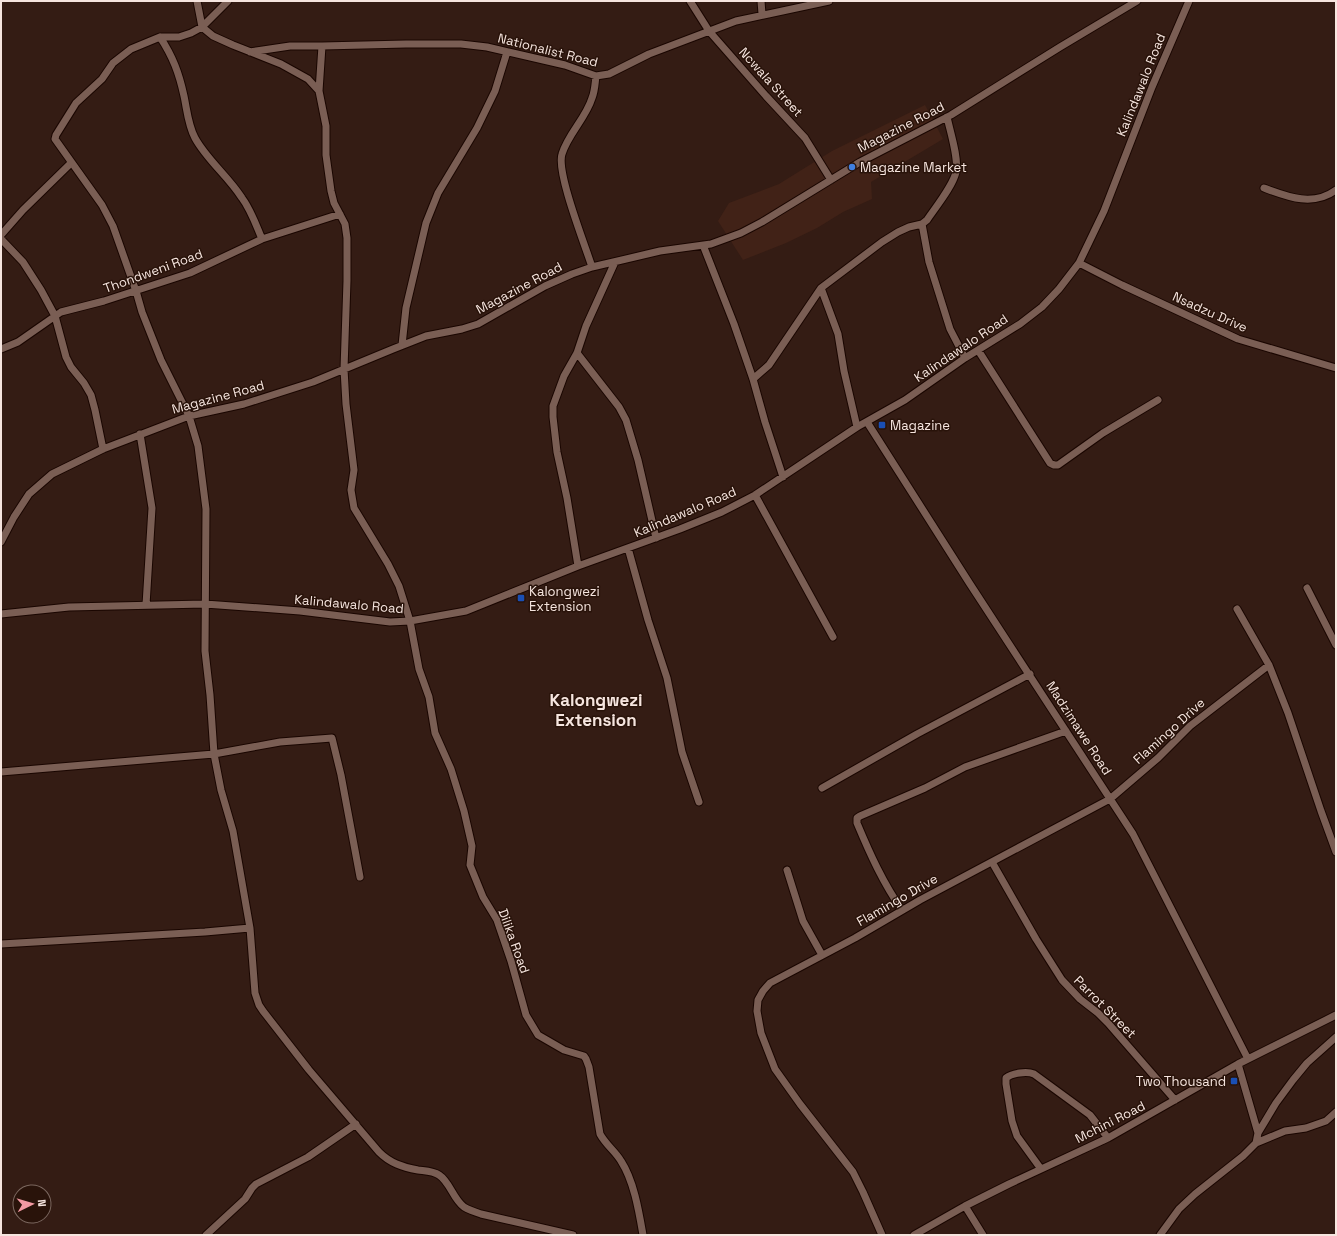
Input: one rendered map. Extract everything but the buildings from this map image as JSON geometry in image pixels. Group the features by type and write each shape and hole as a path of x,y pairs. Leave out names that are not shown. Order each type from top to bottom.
{"street":[{"path":"197,1 202,27 214,36 281,64 308,80 319,91"},
{"path":"228,1 202,27 191,33 179,37 160,37 131,49 113,62 102,79 76,103 67,115 55,139 106,212 136,291 142,312 161,360 189,416 198,446 206,509 205,651 210,694 214,754 221,790 232,831 250,928 253,982 259,1005 309,1070 379,1152 388,1160 400,1166 437,1174 442,1177 459,1201 470,1210 481,1214 573,1235"},
{"name":"Ncwala Street","path":"690,1 710,31 766,96 805,138 831,180"},
{"path":"761,1 762,14"},
{"name":"Nationalist Road","path":"250,52 290,46 461,44 487,47 565,65 596,76 609,74 649,54 736,21 762,14 828,1"},
{"name":"Magazine Road","path":"1,542 28,494 52,474 103,449 189,416 244,404 313,382 426,336 462,329 478,324 545,286 592,267 660,251 723,241 762,222 860,162 947,117 1060,46 1137,1"},
{"name":"Kalindawalo Road","path":"1,614 69,607 205,604 300,611 390,622 410,621 466,611 578,566 722,512 755,495 857,427 905,400 965,358 1020,324 1042,307 1059,289 1079,263 1104,211 1152,87 1189,1"},
{"path":"160,37 170,53 176,68 194,136 204,153 243,198 262,239"},
{"path":"322,46 319,91 326,126 326,155 334,203 345,224 347,238 344,369 346,404 354,470 351,490 354,508 388,564 399,586 410,621"},
{"path":"402,345 406,308 426,224 438,194 477,128 495,91 507,52"},
{"path":"592,267 566,188 561,160 562,154 572,133 592,98 596,76"},
{"path":"753,379 769,365 821,288 882,242 898,232 909,227 922,224 927,220 953,179 956,171 956,161 947,117"},
{"path":"1,235 23,210 71,163"},
{"path":"1264,188 1288,197 1309,200 1328,195 1336,190"},
{"name":"Thondweni Road","path":"1,349 18,342 55,316 68,310 104,301 190,273 262,239 340,214"},
{"path":"922,224 928,262 950,329 965,358"},
{"path":"1,239 23,262 41,290 55,316 66,357 71,367 84,383 91,395 103,449"},
{"path":"703,245 734,324 753,379 783,477"},
{"path":"578,566 567,498 557,452 553,417 554,406 561,382 577,353 586,326 615,262"},
{"name":"Nsadzu Drive","path":"1079,263 1122,286 1238,339 1336,368"},
{"path":"821,288 838,334 844,370 857,427"},
{"path":"978,350 1050,463 1054,466 1058,465 1103,433 1158,400"},
{"path":"577,353 619,407 626,420 638,460 656,538"},
{"name":"Madzimawe Road","path":"867,422 970,584 1137,840 1248,1059"},
{"path":"140,434 152,508 146,605"},
{"path":"755,495 833,637"},
{"path":"628,548 648,620 667,678 682,752 699,802"},
{"path":"1308,588 1336,645"},
{"path":"1237,609 1268,664 1288,713 1336,852"},
{"name":"Dilika Road","path":"410,621 419,668 429,697 435,733 451,769 464,810 472,846 470,865 484,897 497,920 511,961 526,1015 538,1035 564,1050 580,1055 586,1059 589,1067 600,1134 623,1165 636,1198 643,1235"},
{"name":"Flamingo Drive","path":"882,1235 864,1192 853,1172 775,1069 761,1033 757,1011 758,1000 763,991 770,983 850,941 902,910 1110,799 1158,758 1190,726 1268,664"},
{"path":"822,788 917,734 1030,674"},
{"path":"902,910 889,893 857,823 857,818 925,788 965,767 1066,731"},
{"path":"1,772 214,754 280,742 332,738 341,775 360,877"},
{"name":"Parrot Street","path":"992,862 1036,939 1062,980 1080,999 1108,1023 1175,1100"},
{"path":"787,870 803,921 822,955"},
{"path":"1,944 250,928"},
{"name":"Mchini Road","path":"914,1235 965,1206 1108,1138 1146,1118 1238,1064 1336,1015"},
{"path":"1256,1143 1258,1133 1276,1103 1293,1080 1307,1063 1336,1037"},
{"path":"1238,1064 1258,1133"},
{"path":"1041,1169 1022,1144 1014,1129 1006,1084 1006,1078 1010,1075 1028,1072 1034,1074 1090,1115 1108,1138"},
{"path":"1160,1235 1179,1209 1195,1194 1243,1156 1256,1143 1285,1131 1306,1128 1326,1121 1336,1112"},
{"path":"206,1235 245,1199 256,1184 308,1157 356,1124"},
{"path":"965,1206 983,1235"}],"shaded area":[{"name":"Magazine Market","path":"925,105 943,139 871,182 872,199 843,212 817,228 786,243 743,260 718,221 729,203 779,184 832,151"}],"place":[{"name":"Magazine Market","path":"852,167"},
{"name":"Magazine","path":"882,425"},
{"name":"Kalongwezi Extension","path":"521,598"},
{"name":"Two Thousand","path":"1234,1081"}],"district":[{"name":"Kalongwezi Extension","path":"596,710"}]}
